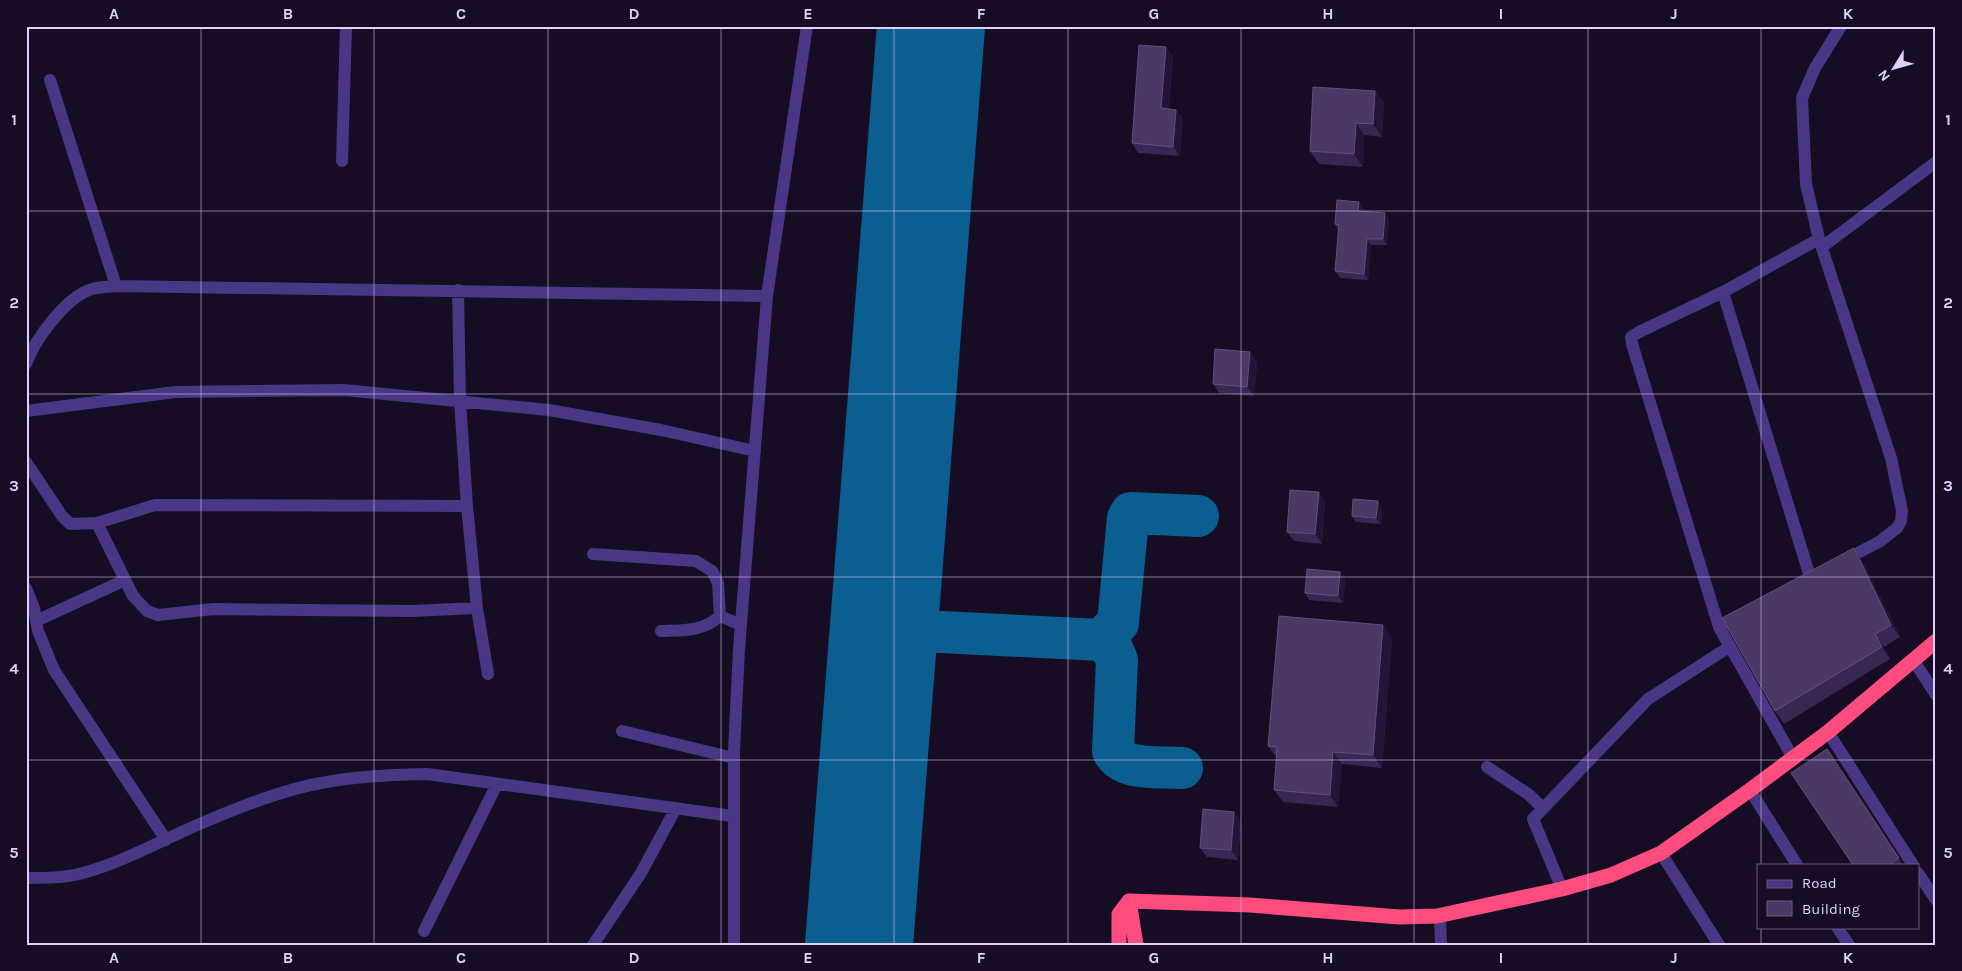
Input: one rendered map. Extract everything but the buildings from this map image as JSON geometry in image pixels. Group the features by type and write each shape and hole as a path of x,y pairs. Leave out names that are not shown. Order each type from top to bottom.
{"highway":[{"path":"1129,901 1250,905 1399,917 1440,916 1562,889 1611,875 1661,854 1750,790 1828,732 1936,641"},
{"path":"1119,945 1119,914 1129,901"},
{"path":"1129,901 1136,945"}],"street":[{"path":"342,161 346,26"},
{"path":"734,945 732,816 734,758 741,625 767,296 807,26"},
{"path":"1724,292 1815,575 1880,542 1901,521 1902,511 1891,458 1821,243 1806,184 1801,103 1815,68 1842,26"},
{"path":"50,80 116,286"},
{"path":"1794,758 1719,627 1631,337 1821,243 1936,162"},
{"path":"26,364 29,355 56,315 80,295 92,289 116,286 767,296"},
{"path":"458,290 460,401 467,506 477,608 488,674"},
{"path":"26,411 176,392 344,390 549,410 661,430 755,451"},
{"path":"26,462 62,516 70,524 97,523 155,505 467,506"},
{"path":"97,523 133,596 147,611 158,615 212,609 411,611 477,608"},
{"path":"594,554 696,561 712,571 718,583 720,616 714,622 698,629 661,631"},
{"path":"33,629 125,580"},
{"path":"26,588 33,629 54,670 166,840"},
{"path":"1719,627 1752,609"},
{"path":"720,616 741,625"},
{"path":"1562,889 1533,819 1648,698 1729,647"},
{"path":"1914,661 1936,695"},
{"path":"622,731 734,758"},
{"path":"1828,732 1912,864"},
{"path":"1487,767 1522,790 1543,808"},
{"path":"26,878 50,878 82,874 112,864 208,820 271,797 320,783 378,775 427,774 732,816"},
{"path":"424,931 498,784"},
{"path":"1750,790 1796,864"},
{"path":"593,945 641,873 676,808"},
{"path":"1661,854 1720,945"},
{"path":"1920,876 1936,900"},
{"path":"1440,916 1441,945"},
{"path":"1839,928 1849,945"}],"taxiway":[{"path":"1101,640 1118,623 1128,518 1131,513 1198,516"},
{"path":"887,594 903,617 921,631"},
{"path":"881,663 897,646 921,631 1101,640 1112,649 1117,660 1113,751 1118,758 1134,765 1182,768"}],"runway":[{"path":"859,945 931,26"}]}
